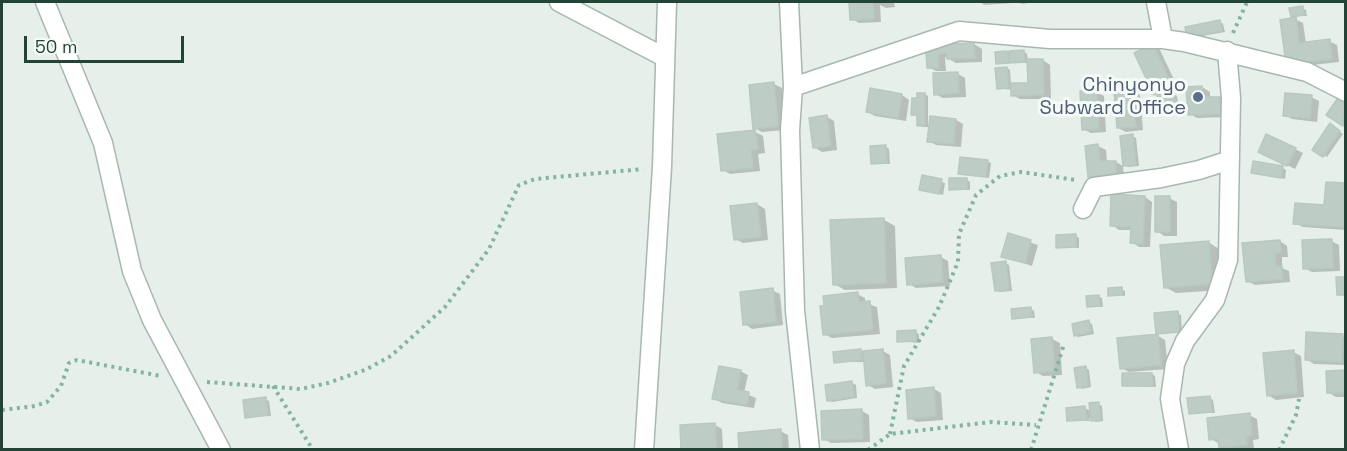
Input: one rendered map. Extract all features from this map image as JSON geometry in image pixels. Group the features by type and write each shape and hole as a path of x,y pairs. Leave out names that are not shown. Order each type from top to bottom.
{"street":[{"path":"45,2 103,143 132,272 182,380 221,450"},
{"path":"559,2 664,57"},
{"path":"644,450 662,167 667,2"},
{"path":"789,2 793,87 790,130 795,311 810,450"},
{"path":"1156,2 1163,39"},
{"path":"793,87 959,31 1050,39 1163,39 1227,51 1308,72 1346,92"},
{"path":"1179,450 1170,399 1174,364 1185,341 1215,300 1228,260 1231,98 1227,51"},
{"path":"1083,209 1094,187 1161,178 1199,170 1230,160"}],"path":[{"path":"1227,51 1247,2"},
{"path":"2,410 35,406 47,402 61,387 69,363 77,360 182,380 302,389 328,383 392,356 445,307 489,249 519,185 535,179 662,167"},
{"path":"890,434 904,366 939,307 958,262 959,234 976,195 1000,176 1021,172 1070,178 1094,187"},
{"path":"1031,450 1036,425 1065,344"},
{"path":"273,386 313,450"},
{"path":"1279,450 1296,416 1299,399"},
{"path":"867,450 890,434 991,422 1036,425"}],"building":[{"path":"849,2 873,2 874,19 850,20"},
{"path":"1303,6 1304,15 1291,17 1289,8"},
{"path":"1296,17 1299,43 1330,39 1332,59 1286,64 1280,20"},
{"path":"1220,20 1222,31 1187,37 1185,27"},
{"path":"974,43 975,58 947,59 947,53 938,54 939,68 927,68 926,52 921,52 921,45"},
{"path":"1153,44 1172,86 1154,95 1134,53"},
{"path":"1024,50 1025,62 1010,63 1009,51"},
{"path":"1007,51 1009,63 996,64 995,52"},
{"path":"1027,59 1043,59 1044,95 1011,96 1011,83 1028,83"},
{"path":"1007,67 1009,88 997,89 995,68"},
{"path":"958,72 959,93 934,95 933,73"},
{"path":"774,82 778,126 753,129 749,85"},
{"path":"1202,86 1203,97 1220,97 1221,114 1188,115 1186,87"},
{"path":"870,88 902,94 898,118 866,112"},
{"path":"1132,89 1136,127 1117,128 1114,91"},
{"path":"1097,90 1099,129 1082,130 1080,91"},
{"path":"917,93 925,93 925,125 917,126 917,115 911,115 912,98 917,98"},
{"path":"1174,93 1176,108 1159,111 1157,95"},
{"path":"1285,93 1312,95 1310,118 1283,116"},
{"path":"1340,95 1346,100 1343,126 1326,115"},
{"path":"827,115 831,146 813,148 809,118"},
{"path":"930,116 956,119 954,144 927,142"},
{"path":"1330,123 1340,131 1323,157 1312,150"},
{"path":"755,130 758,149 751,150 753,168 721,171 717,134"},
{"path":"1133,134 1136,165 1123,166 1120,136"},
{"path":"1266,134 1296,148 1287,166 1258,152"},
{"path":"1098,144 1100,161 1116,161 1116,174 1088,177 1085,146"},
{"path":"886,145 887,163 871,164 870,146"},
{"path":"960,157 988,160 986,177 958,174"},
{"path":"1253,161 1283,166 1281,178 1251,173"},
{"path":"922,175 942,179 939,194 919,190"},
{"path":"949,178 967,178 967,189 949,190"},
{"path":"1326,182 1346,183 1345,227 1293,224 1295,203 1324,205"},
{"path":"1111,194 1145,196 1143,244 1130,243 1131,227 1110,226"},
{"path":"1155,196 1170,196 1170,232 1155,232"},
{"path":"757,203 761,237 734,240 730,206"},
{"path":"884,218 886,283 833,285 830,220"},
{"path":"1008,233 1031,240 1025,263 1001,257"},
{"path":"1076,234 1076,247 1056,248 1056,235"},
{"path":"1332,239 1333,268 1303,269 1302,240"},
{"path":"1280,240 1281,253 1275,254 1276,266 1282,266 1283,279 1246,282 1242,243"},
{"path":"1209,241 1212,284 1164,288 1160,245"},
{"path":"941,255 943,282 907,285 905,258"},
{"path":"1006,261 1009,290 995,291 991,263"},
{"path":"1336,277 1346,277 1346,295 1337,295"},
{"path":"1122,287 1122,295 1108,296 1108,288"},
{"path":"773,288 776,322 743,325 740,292"},
{"path":"858,292 859,302 870,301 873,330 823,335 820,306 824,306 823,296"},
{"path":"1099,295 1100,306 1087,307 1086,296"},
{"path":"1031,307 1032,317 1012,319 1011,309"},
{"path":"1178,311 1179,332 1156,334 1154,313"},
{"path":"1089,320 1091,332 1074,336 1072,324"},
{"path":"916,330 916,341 897,342 897,331"},
{"path":"1306,332 1343,334 1342,362 1305,360"},
{"path":"1158,334 1161,365 1120,369 1117,338"},
{"path":"1052,337 1055,371 1034,373 1031,339"},
{"path":"861,349 862,360 834,363 833,352"},
{"path":"883,349 886,383 866,386 863,351"},
{"path":"1294,350 1297,393 1267,396 1263,353"},
{"path":"719,366 741,370 737,390 749,392 747,405 712,399"},
{"path":"1086,366 1088,386 1077,388 1074,368"},
{"path":"1346,370 1346,393 1327,393 1326,371"},
{"path":"1122,373 1152,373 1153,386 1122,386"},
{"path":"852,381 854,397 827,401 825,385"},
{"path":"934,387 936,416 908,419 906,390"},
{"path":"1210,396 1212,412 1189,414 1187,398"},
{"path":"266,397 268,415 245,418 243,400"},
{"path":"1099,402 1101,420 1091,421 1089,403"},
{"path":"1085,406 1087,420 1067,421 1066,408"},
{"path":"862,409 863,439 822,440 821,411"},
{"path":"1250,413 1252,435 1246,436 1247,445 1219,448 1218,439 1209,440 1207,418"},
{"path":"715,423 717,450 681,450 680,425"},
{"path":"781,429 782,450 739,450 738,433"}],"place":[{"name":"Chinyonyo Subward Office","path":"1198,97"}]}
